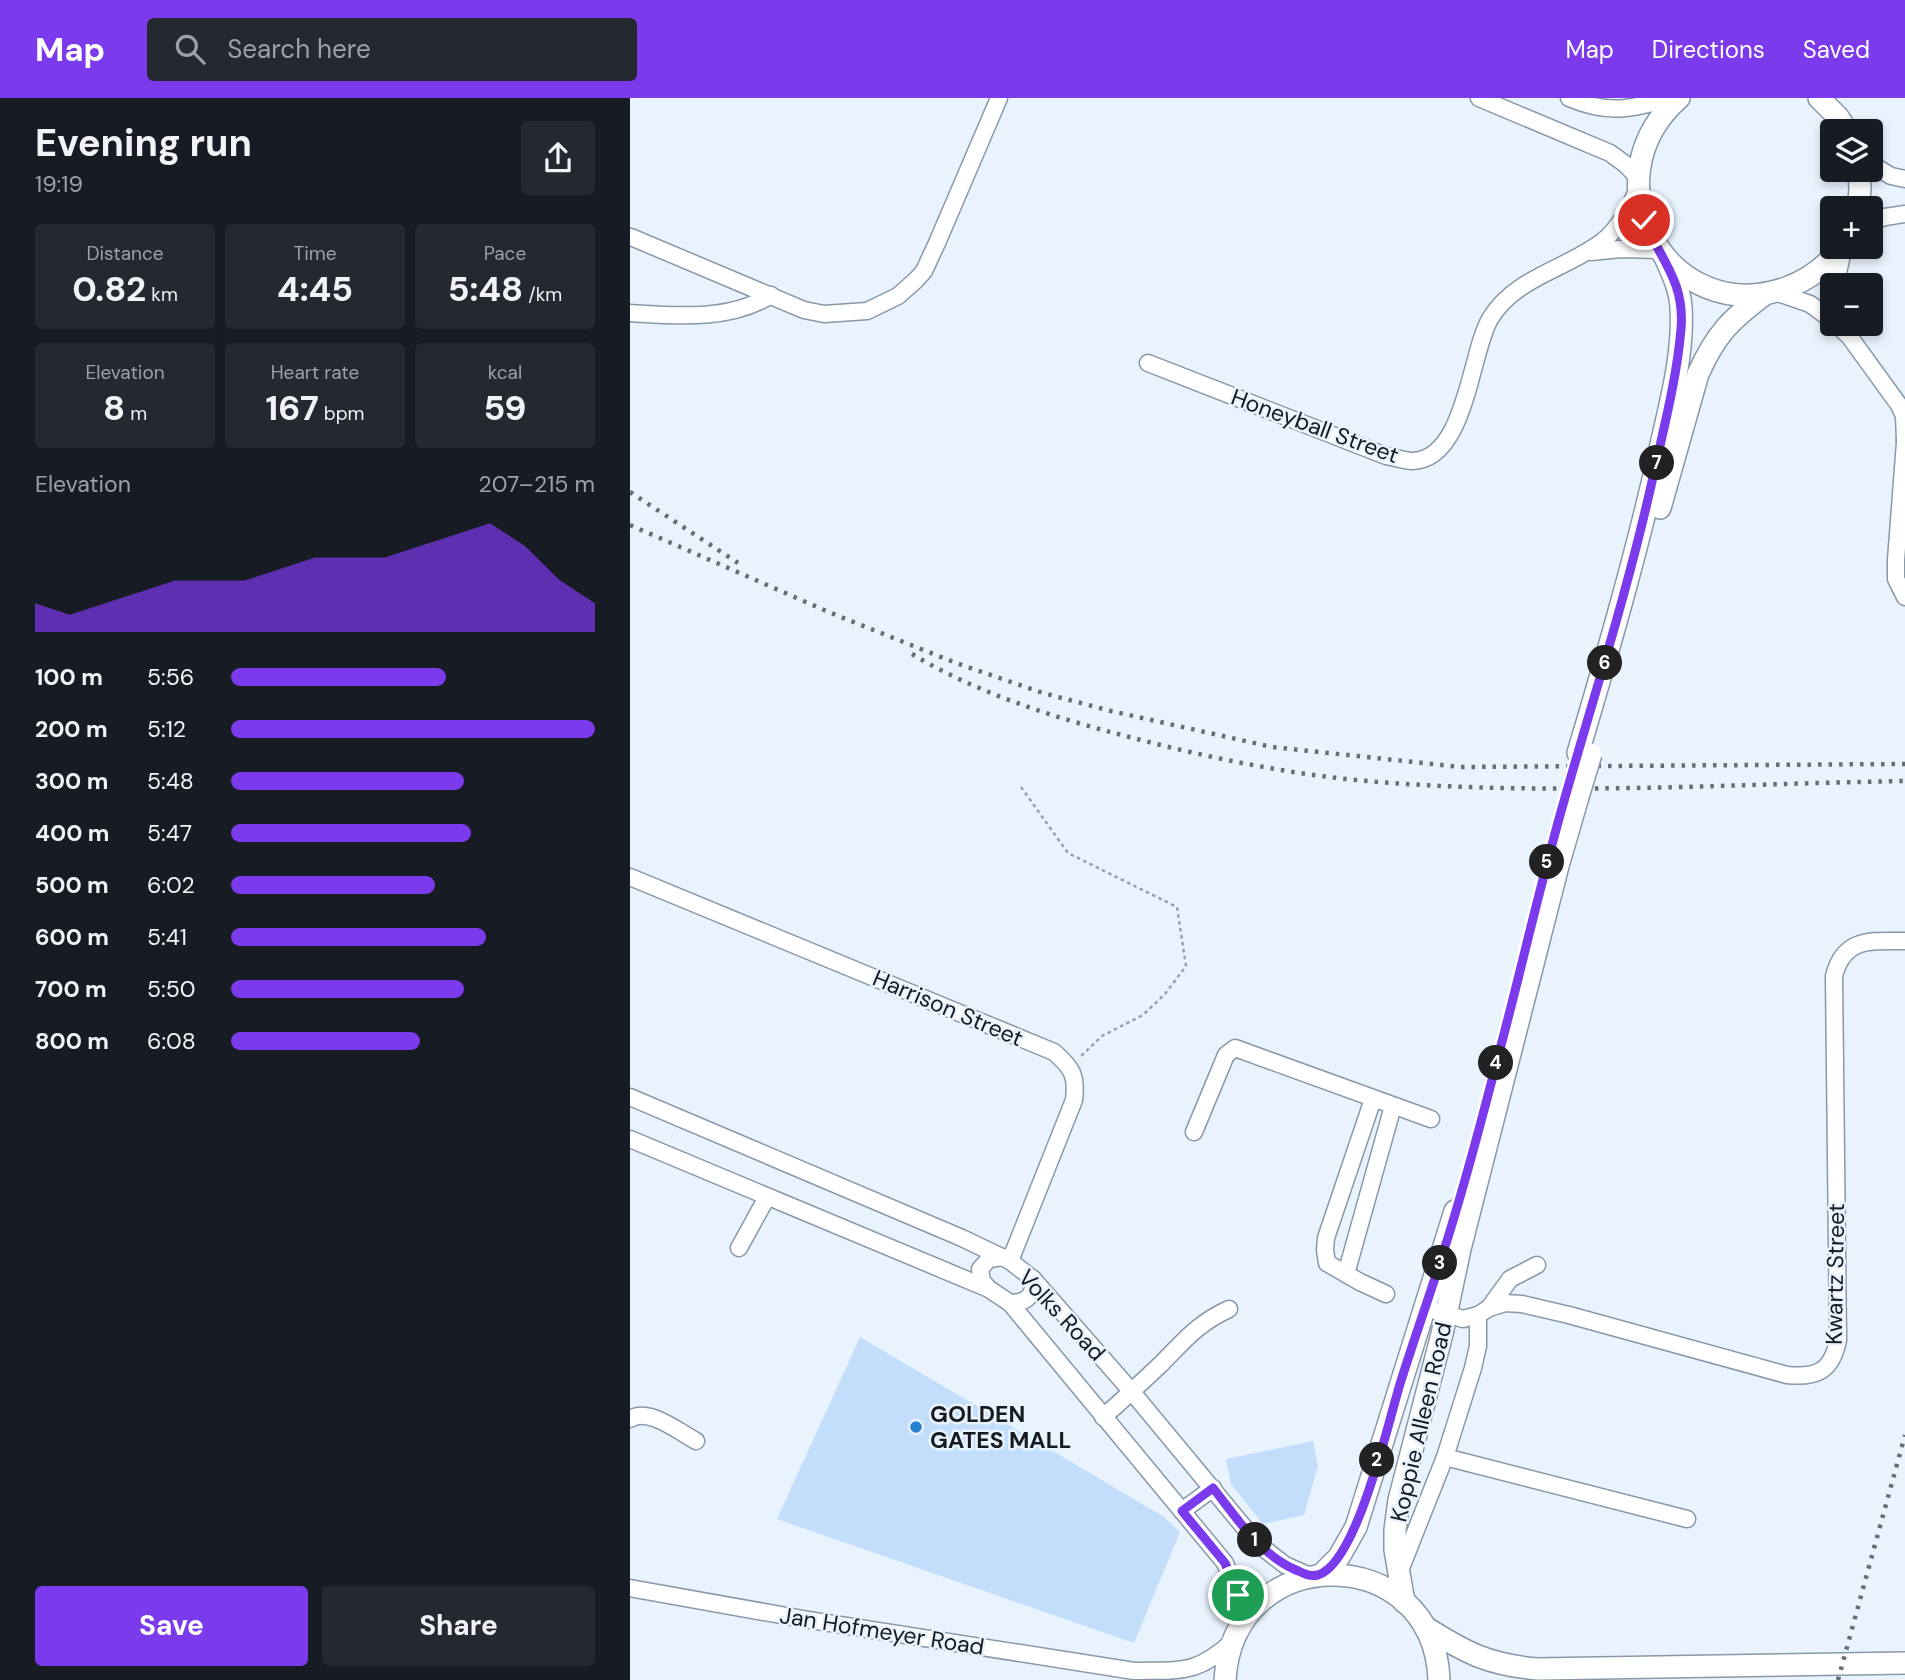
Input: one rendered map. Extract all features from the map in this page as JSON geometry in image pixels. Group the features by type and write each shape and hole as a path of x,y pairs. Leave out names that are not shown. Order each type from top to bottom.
{"main road":[{"path":"1638,182 1647,140 1656,123 1679,98"},
{"path":"1823,100 1838,119"},
{"name":"Koppie Alleen Road","path":"1585,754 1638,544 1676,367 1681,326 1678,288 1644,220 1638,182"},
{"path":"1662,253 1689,277 1733,294 1770,293 1794,285 1819,271 1830,259"},
{"name":"Koppie Alleen Road","path":"1316,1575 1339,1557 1356,1527 1444,1250 1572,797 1698,374 1715,339 1734,317 1770,293"},
{"name":"Koppie Alleen Road","path":"1404,1602 1395,1530 1399,1500 1463,1236 1558,866 1572,797"},
{"path":"1225,1680 1227,1660 1236,1634 1250,1611 1277,1588 1316,1575 1352,1575 1380,1585 1404,1602 1425,1627 1461,1649 1507,1666 1538,1669 1736,1672 1905,1663"},
{"path":"1425,1627 1437,1660 1439,1680"},
{"path":"1461,1649 1472,1666 1479,1671 1523,1680"}],"street":[{"path":"631,237 813,313 854,314 875,309 898,296 924,271 999,98"},
{"path":"1479,98 1610,153 1625,164 1638,182"},
{"path":"1569,98 1600,109 1630,109 1670,98"},
{"path":"1883,171 1905,179"},
{"name":"Honeyball Street","path":"1149,363 1386,456 1413,461 1434,454 1446,441 1462,410 1489,321 1499,307 1520,287 1582,254 1613,231 1623,219 1638,182"},
{"path":"1883,218 1905,214"},
{"name":"Honeyball Street","path":"1582,254 1610,249 1662,253"},
{"path":"1770,293 1810,304 1820,312"},
{"path":"630,313 729,312 757,304 771,295"},
{"path":"1851,336 1904,416 1905,441 1896,579 1905,597"},
{"name":"Harrison Street","path":"630,877 1054,1052 1070,1066"},
{"name":"Kwartz Street","path":"1424,1307 1463,1318 1505,1303 1522,1304 1787,1375 1806,1377 1824,1369 1831,1362 1838,1340 1834,976 1839,958 1851,948 1868,942 1905,942"},
{"path":"1194,1132 1226,1055 1235,1048 1431,1119"},
{"path":"989,1289 982,1281 980,1269 989,1259 1007,1259 1074,1100 1076,1083 1070,1066"},
{"name":"Volks Road","path":"630,1097 1007,1259 1033,1279 1265,1550 1285,1565 1316,1575"},
{"path":"1373,1099 1326,1238 1325,1250 1327,1263 1386,1294"},
{"path":"1346,1274 1393,1106"},
{"name":"Volks Road","path":"630,1139 989,1289 1010,1303 1225,1563 1238,1595 1236,1634"},
{"path":"739,1248 767,1197"},
{"path":"1399,1573 1445,1457 1478,1346 1484,1312 1510,1279 1537,1265"},
{"path":"1010,1303 1024,1302 1029,1298 1033,1290 1033,1279"},
{"path":"1103,1417 1132,1392 1190,1333 1209,1318 1229,1309"},
{"path":"630,1419 647,1415 696,1441"},
{"path":"1381,1446 1412,1454"},
{"path":"1445,1457 1687,1519"},
{"path":"1182,1511 1213,1488"},
{"name":"Jan Hofmeyer Road","path":"630,1588 803,1619 1134,1671 1189,1669 1205,1664 1236,1634"},
{"name":"Jan Hofmeyer Road","path":"1134,1671 1155,1680"}],"path":[{"path":"1021,787 1068,853 1177,907 1186,966 1166,994 1143,1015 1102,1036 1070,1066"}],"building":[{"name":"GOLDEN GATES MALL","path":"860,1337 1164,1517 1180,1532 1134,1643 777,1519"},
{"path":"1313,1441 1318,1466 1304,1515 1263,1524 1231,1484 1226,1459"}],"railway":[{"path":"630,492 738,563"},
{"path":"630,525 831,613 956,663 1043,693 1272,747 1461,767 1905,764"},
{"path":"912,654 960,680 1065,719 1206,756 1326,777 1424,785 1562,789 1905,781"},
{"path":"1838,1680 1905,1435"}],"place":[{"name":"GOLDEN GATES MALL","path":"916,1427"}],"route":[{"path":"1238,1595 1225,1563 1182,1511 1213,1488 1258,1544 1272,1556 1310,1576 1322,1574 1339,1557 1356,1527 1444,1250 1499,1053 1565,796 1638,544 1666,420 1676,367 1681,304 1678,288 1665,257 1650,236 1644,220"}]}
